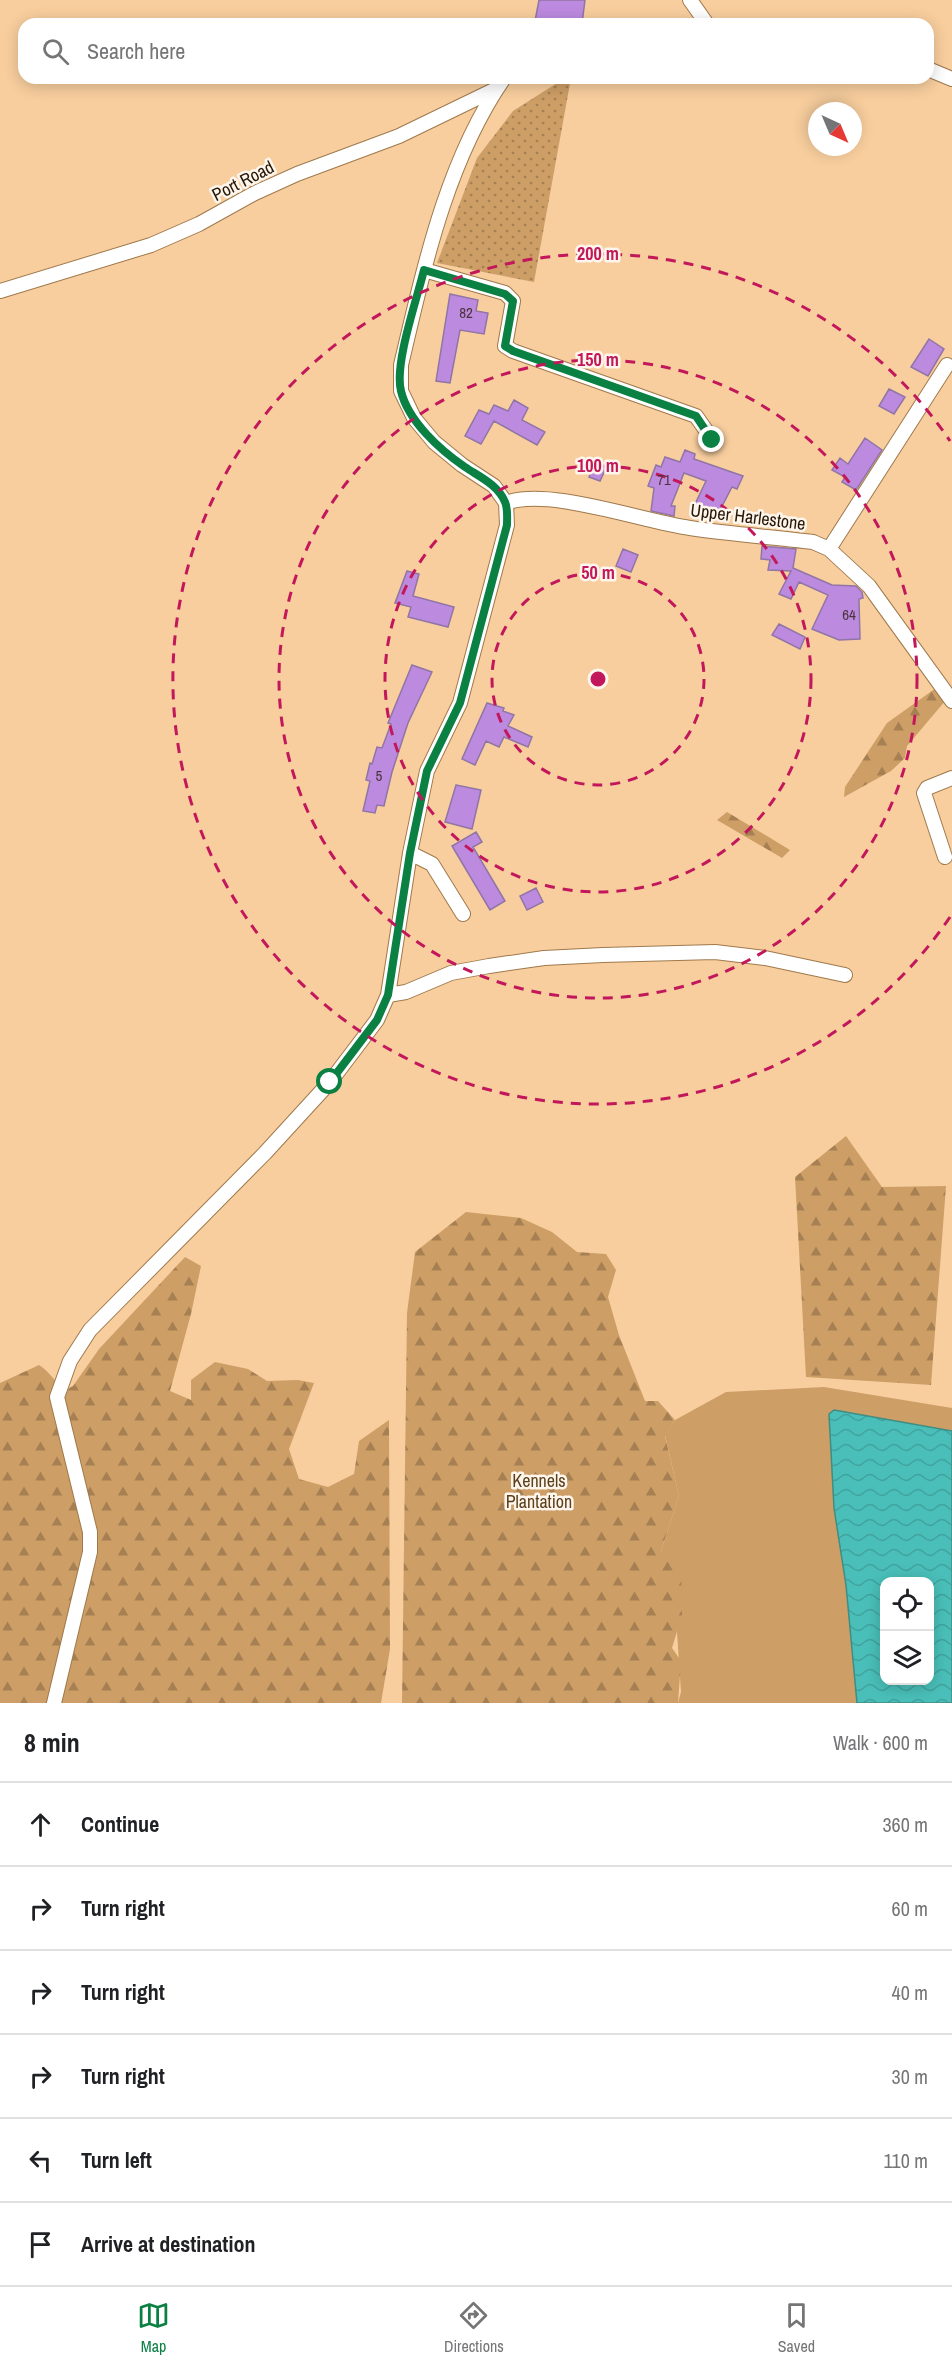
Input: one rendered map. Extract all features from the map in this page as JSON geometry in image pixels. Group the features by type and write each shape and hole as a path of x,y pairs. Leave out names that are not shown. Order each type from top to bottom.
{"street":[{"path":"690,0 702,18"},
{"path":"934,72 952,79"},
{"name":"Port Road","path":"0,291 151,245 199,224 253,194 297,174 399,136 498,84"},
{"path":"54,1703 90,1552 90,1532 57,1396 69,1360 90,1329 265,1153 330,1082 377,1020 388,995 410,853 427,771 460,703 507,525 506,503 494,486 462,465 434,442 414,418 401,391 401,366 440,211 464,153 499,84"},
{"path":"424,270 505,294 513,301 505,346 513,351 696,416 712,440"},
{"path":"829,549 947,365"},
{"name":"Upper Harlestone","path":"506,503 520,498 544,497 691,529 813,542 829,549 876,594 952,701"},
{"path":"945,857 924,793 927,788 952,778"},
{"path":"410,853 432,864 463,914"},
{"path":"388,995 406,992 451,973 544,958 715,952 765,958 845,975"}],"green space":[{"path":"556,84 570,84 534,282 437,263 477,158 513,111"},
{"path":"936,688 946,700 907,746 905,758 891,771 844,797 845,787 887,723"},
{"path":"727,812 790,850 782,858 717,820"},
{"path":"846,1136 882,1187 946,1186 931,1385 806,1377 795,1177"},
{"name":"Kennels Plantation","path":"466,1212 521,1218 552,1232 577,1252 606,1254 616,1270 608,1297 619,1335 645,1401 658,1401 675,1420 665,1436 679,1496 661,1551 681,1572 682,1615 672,1648 681,1661 678,1703 402,1703 407,1313 415,1252"},
{"path":"185,1257 201,1266 191,1314 170,1391 191,1400 191,1380 215,1362 248,1369 267,1381 298,1380 314,1383 289,1449 299,1479 328,1487 354,1474 359,1441 389,1420 390,1649 381,1703 0,1703 0,1383 39,1365 65,1390 73,1386 99,1349"},
{"path":"824,1387 952,1408 952,1703 678,1703 681,1692 677,1632 661,1551 679,1496 665,1435 675,1420 726,1392"}],"water":[{"path":"834,1410 952,1431 952,1703 857,1703 846,1585 834,1508 829,1414"}],"building":[{"path":"539,0 585,0 583,18 536,18"},
{"path":"450,294 478,300 476,311 488,313 484,334 460,330 450,383 436,381"},
{"path":"929,339 944,349 928,376 911,367"},
{"path":"889,389 905,397 894,414 879,406"},
{"path":"514,400 528,408 522,420 545,432 537,445 494,421 481,444 465,436 479,410 489,414 494,405 508,411"},
{"path":"865,438 882,450 856,490 842,482 845,477 832,470 840,458 848,464"},
{"path":"685,450 695,454 694,459 743,476 737,489 732,487 718,514 695,504 706,481 684,473 671,506 675,506 674,516 651,511 654,488 648,486 656,465 661,467 665,457 680,462"},
{"path":"595,463 606,468 600,481 589,477"},
{"path":"762,546 796,549 793,568 832,585 856,586 862,592 863,598 859,599 860,639 839,640 812,629 828,595 799,582 791,599 779,594 791,571 768,570 770,560 761,559"},
{"path":"623,549 638,555 631,572 616,566"},
{"path":"407,571 419,574 413,596 454,607 448,627 408,617 411,607 395,603"},
{"path":"779,624 805,637 800,649 772,635"},
{"path":"412,665 432,672 408,723 384,806 377,805 375,813 363,811 370,781 366,780 370,763 372,764 377,747 382,748 391,724 388,723"},
{"path":"487,703 504,708 503,711 514,715 508,726 532,737 528,747 504,737 499,747 486,741 475,765 462,759"},
{"path":"456,785 481,790 472,829 445,822"},
{"path":"476,832 482,842 473,847 505,901 490,910 452,846"},
{"path":"536,888 543,902 527,910 520,896"}],"route":[{"path":"330,1082 377,1020 388,995 410,853 427,771 460,703 507,525 506,503 494,486 462,465 434,442 414,418 401,391 401,366 424,270 505,294 513,301 505,346 513,351 696,416 712,440"}]}
